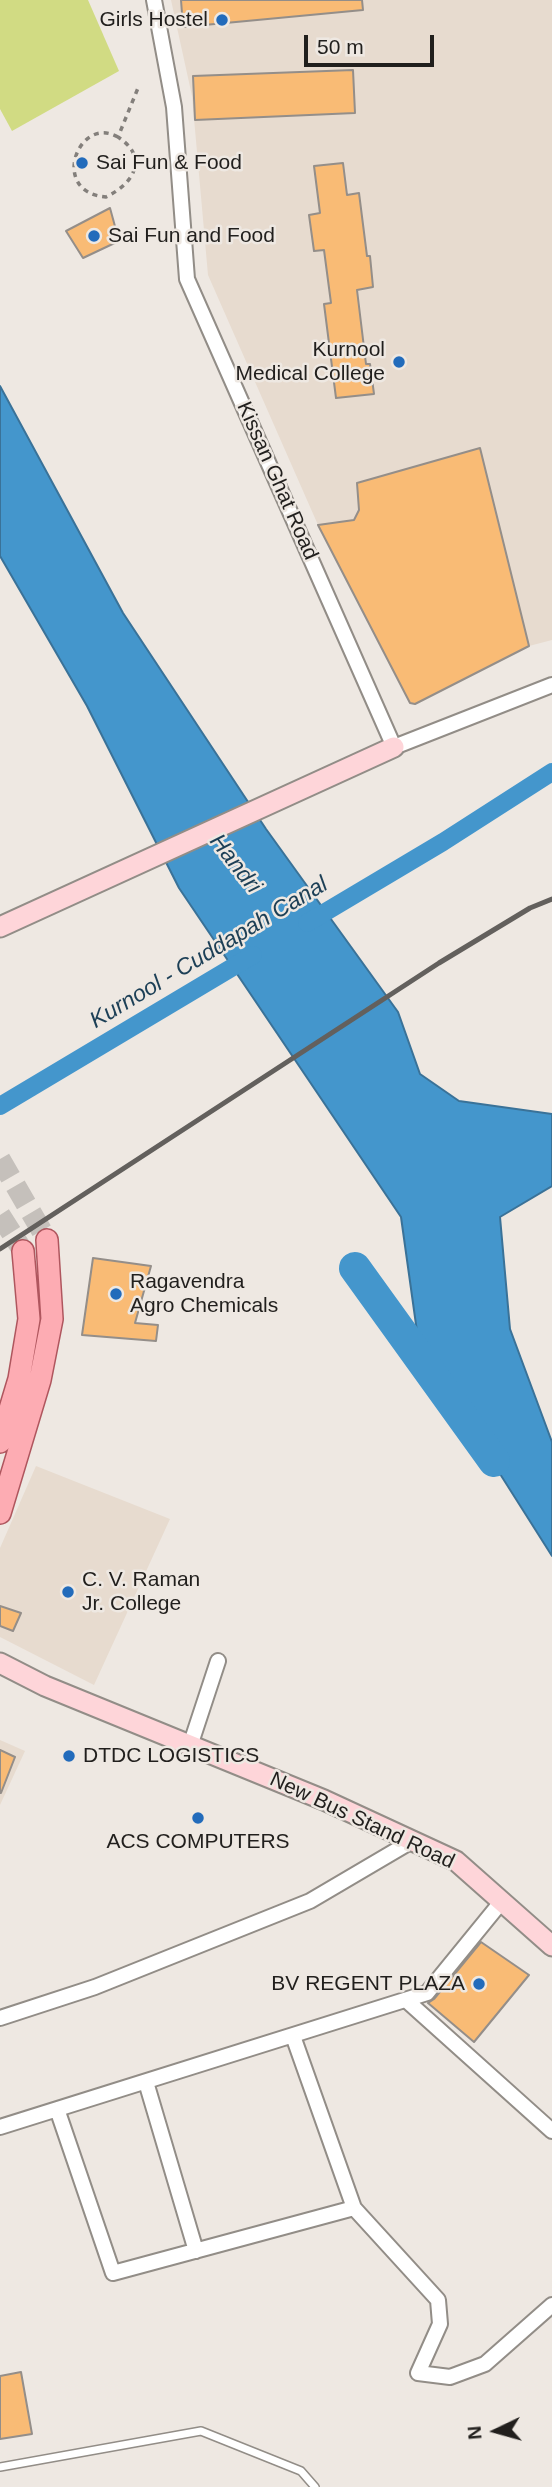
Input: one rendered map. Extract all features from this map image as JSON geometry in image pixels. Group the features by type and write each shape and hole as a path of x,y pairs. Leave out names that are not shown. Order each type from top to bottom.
{"main road":[{"path":"0,927 394,747"},
{"path":"0,1513 40,1380 52,1319 47,1240"},
{"path":"0,1442 19,1379 29,1319 23,1251"},
{"name":"New Bus Stand Road","path":"0,1663 45,1686 324,1800 456,1861 552,1946"}],"street":[{"name":"Kissan Ghat Road","path":"154,0 174,107 187,279 394,747"},
{"path":"394,747 552,685"},
{"path":"190,1746 218,1661"},
{"path":"0,2018 95,1987 310,1901 412,1841"},
{"path":"0,2127 428,1993 502,1901"},
{"path":"405,2000 552,2132"},
{"path":"293,2036 354,2208 438,2300 440,2324 418,2373 450,2377 485,2364 552,2305"},
{"path":"146,2082 196,2251"},
{"path":"57,2109 113,2273 354,2208"}],"lane":[{"path":"0,2467 201,2431 301,2471 315,2487"}],"path":[{"path":"118,137 138,88"},
{"path":"105,132 118,137 131,149 135,160 134,174 118,191 106,197 95,196 85,191 74,175 74,161 82,144 92,135 105,132"}],"shaded area":[{"name":"Kurnool Medical College","path":"171,0 552,0 552,640 529,646 359,510 354,520 318,525 208,275 192,96"},
{"name":"C. V. Raman Jr. College","path":"36,1466 170,1519 94,1685 0,1637 0,1548"},
{"path":"0,1740 25,1751 0,1805"}],"green space":[{"path":"0,0 88,0 119,71 12,131 0,109"}],"water":[{"name":"Handri","path":"0,386 123,613 266,829 398,1012 420,1074 459,1101 552,1114 552,1186 500,1217 510,1329 552,1442 552,1556 419,1346 401,1217 179,888 87,706 0,556"}],"building":[{"name":"Girls Hostel","path":"181,0 362,0 363,10 183,27"},
{"path":"353,70 355,113 195,120 193,76"},
{"path":"343,163 347,195 359,193 367,256 370,256 373,287 357,290 366,364 370,364 374,394 336,398 324,304 331,303 324,250 314,251 309,215 320,213 314,166"},
{"name":"Sai Fun and Food","path":"110,208 119,241 83,258 66,231"},
{"path":"480,448 529,646 415,704 410,703 318,525 354,520 359,510 357,483"},
{"name":"Ragavendra Agro Chemicals","path":"93,1258 151,1266 135,1323 158,1325 156,1341 82,1335"},
{"path":"0,1606 21,1613 13,1631 0,1626"},
{"path":"0,1750 15,1757 1,1793 0,1793"},
{"name":"BV REGENT PLAZA","path":"481,1942 529,1975 474,2042 428,2003"},
{"path":"21,2372 32,2434 0,2439 0,2376"}],"waterway":[{"name":"Kurnool - Cuddapah Canal","path":"307,923 443,842 552,772"},
{"name":"Kurnool - Cuddapah Canal","path":"0,1106 253,955"},
{"path":"355,1268 494,1461"}],"tunnel":[{"path":"0,1159 47,1240"},
{"path":"0,1215 23,1251"}],"railway":[{"path":"0,1249 439,963 530,908 552,899"}],"place":[{"name":"Girls Hostel","path":"222,20"},
{"name":"Sai Fun & Food","path":"82,163"},
{"name":"Sai Fun and Food","path":"94,236"},
{"name":"Kurnool Medical College","path":"399,362"},
{"name":"Ragavendra Agro Chemicals","path":"116,1294"},
{"name":"C. V. Raman Jr. College","path":"68,1592"},
{"name":"DTDC LOGISTICS","path":"69,1756"},
{"name":"ACS COMPUTERS","path":"198,1818"},
{"name":"BV REGENT PLAZA","path":"479,1984"}]}
